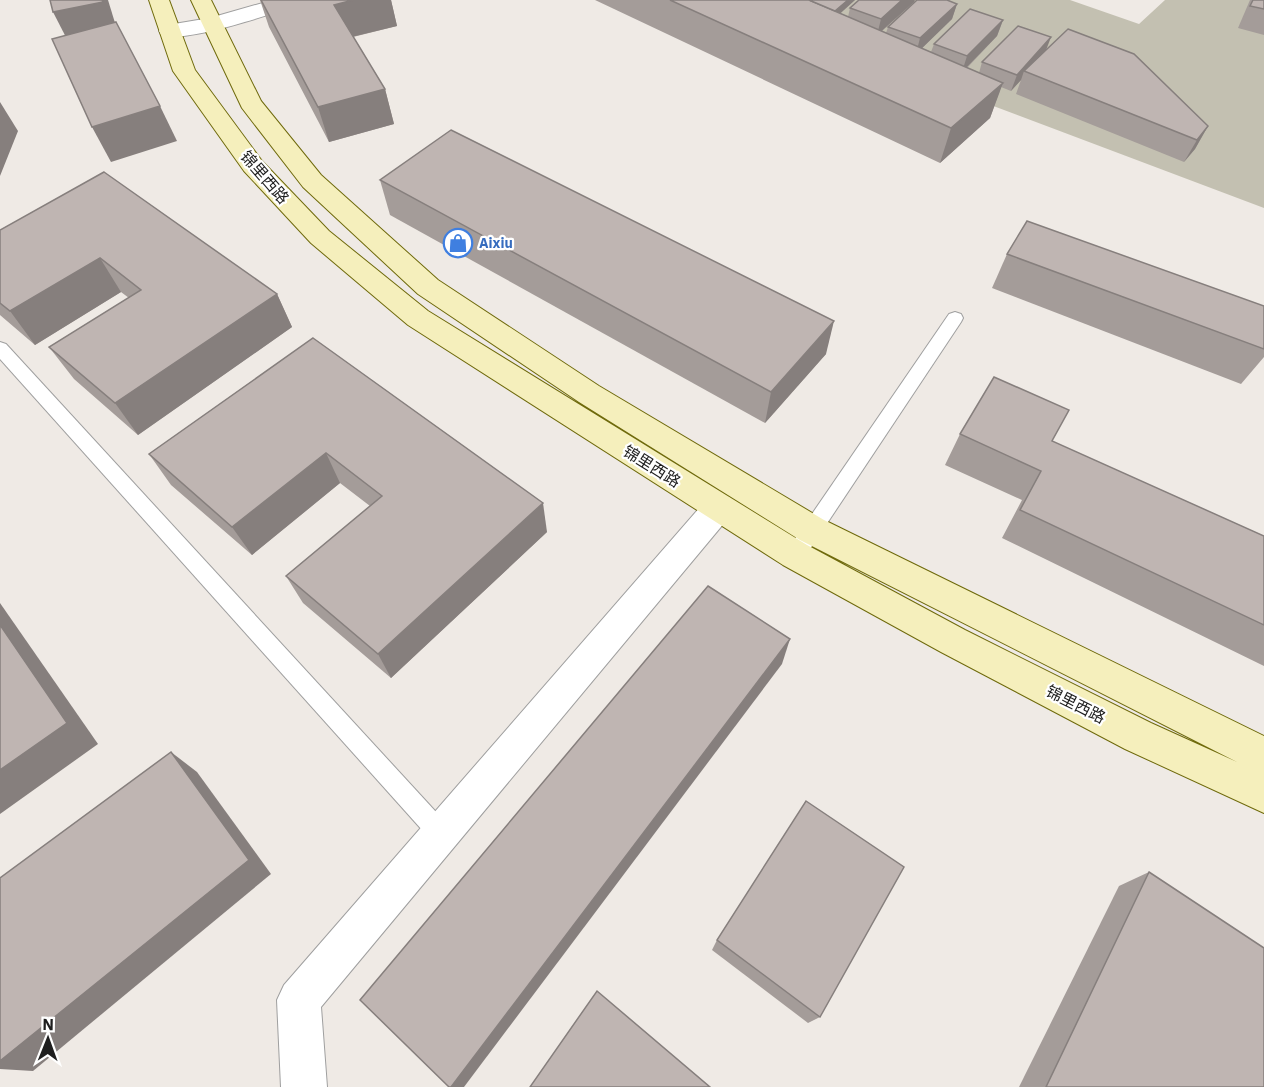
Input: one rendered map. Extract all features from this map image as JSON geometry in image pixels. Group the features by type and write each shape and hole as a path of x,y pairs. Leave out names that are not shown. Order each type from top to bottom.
{"main road":[{"name":"锦里西路","path":"159,0 184,71 246,157 320,237 418,318 795,555 1138,736 1264,794"},
{"name":"锦里西路","path":"207,12 250,103 312,181 428,287 589,394 812,530 1264,756"}],"street":[{"path":"170,31 207,12 296,0"},
{"path":"304,1087 299,1000 719,507"}],"lane":[{"path":"795,555 955,318"},
{"path":"0,348 440,833"}],"shaded area":[{"path":"827,0 1070,0 1139,24 1165,0 1264,0 1264,208 786,28"}],"building":[{"path":"50,0 102,0 103,2 53,12"},
{"path":"261,0 353,0 334,5 385,89 318,107"},
{"path":"670,0 809,0 1003,83 951,128"},
{"path":"809,0 848,0 835,11"},
{"path":"859,0 902,0 881,19 850,8"},
{"path":"917,0 947,0 957,4 920,38 888,27"},
{"path":"1253,0 1264,0 1264,9 1250,6"},
{"path":"970,9 1003,20 967,56 934,44"},
{"path":"116,22 160,106 92,127 52,39"},
{"path":"1018,26 1051,37 1017,75 982,62"},
{"path":"1068,29 1134,54 1208,126 1197,140 1024,71"},
{"path":"451,130 834,321 771,392 380,180"},
{"path":"104,172 277,294 115,403 49,347 141,290 100,258 10,311 0,303 0,230"},
{"path":"1027,221 1264,306 1264,349 1007,254"},
{"path":"313,338 543,503 378,654 286,576 382,496 326,453 232,527 149,454"},
{"path":"994,377 1069,410 1052,441 1264,536 1264,625 1020,510 1041,471 960,434"},
{"path":"708,586 790,639 449,1087 360,1000"},
{"path":"0,625 67,723 0,770"},
{"path":"171,752 249,860 0,1061 0,878"},
{"path":"806,801 904,867 820,1017 717,940"},
{"path":"1149,872 1264,948 1264,1087 1046,1087"},
{"path":"597,991 710,1087 530,1087"}],"place":[{"name":"Aixiu","path":"458,243"}]}
